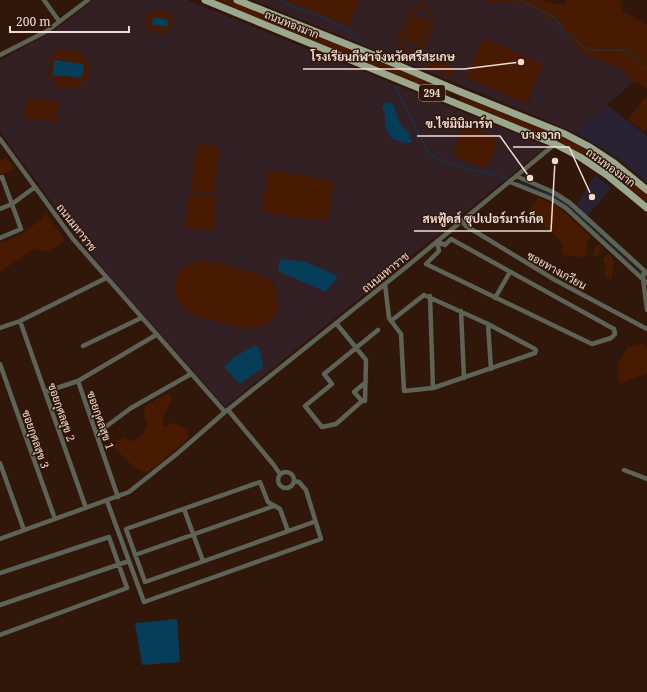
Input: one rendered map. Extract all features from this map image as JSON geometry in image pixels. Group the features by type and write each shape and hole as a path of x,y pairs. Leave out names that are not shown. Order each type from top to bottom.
{"main road":[{"name":"ถนนทองมาก","path":"205,0 555,144 580,157 607,175 647,208"},
{"name":"ถนนทองมาก","path":"237,0 565,134 588,146 614,163 647,190"},
{"path":"452,101 456,90"}],"street":[{"path":"44,0 59,21"},
{"path":"0,55 47,31 88,0"},
{"name":"ถนนมหาราช","path":"0,139 73,239 156,335 226,411"},
{"name":"ถนนมหาราช","path":"0,539 108,501 129,492 178,453 226,411 438,241 555,144"},
{"path":"516,176 553,192 570,203 646,272 645,281 647,310"},
{"path":"0,178 2,177 22,229 0,238"},
{"path":"510,182 550,198 566,208 645,281"},
{"path":"0,209 12,204 35,187"},
{"name":"ซอยทางเกวียน","path":"462,221 466,226 555,280 647,329"},
{"path":"452,239 614,329 615,334 611,338 592,344 426,264 439,251 438,241 445,245 452,239"},
{"path":"495,298 510,272"},
{"path":"0,328 20,321 106,278"},
{"path":"385,284 389,318 391,321 401,334 404,391 433,388 491,369 535,353 536,351 535,349 488,324 430,296 424,295 391,321"},
{"path":"430,296 433,388"},
{"path":"461,311 464,378"},
{"path":"83,346 141,318"},
{"name":"ซอยกุศลสุข 2","path":"20,321 86,508"},
{"path":"336,323 356,348 366,360 366,401 362,401 336,424 322,427 305,406 332,384 324,374 356,348 378,330"},
{"path":"488,324 491,369"},
{"path":"78,381 156,335"},
{"name":"ซอยกุศลสุข 3","path":"0,364 55,519"},
{"path":"96,434 131,408 191,374"},
{"name":"ซอยกุศลสุข 1","path":"45,392 78,381 118,497"},
{"path":"362,401 354,392 366,382"},
{"path":"226,411 273,464 280,474 278,482 282,488 290,487 294,481 294,477 289,472 282,472 280,474"},
{"path":"0,463 24,530"},
{"path":"624,470 647,479"},
{"path":"108,501 144,602 321,539 306,490 298,482 294,481"},
{"path":"288,531 280,508 268,502 260,482 126,529 145,582 288,531 315,521"},
{"path":"135,555 274,506"},
{"path":"184,509 203,561"},
{"path":"0,574 109,537 127,588 0,635"},
{"path":"0,605 129,561"}],"shaded area":[{"path":"94,0 187,0 547,146 225,407 113,280 76,235 0,132 0,60 55,30"},
{"path":"218,0 231,0 406,72 449,92 450,95 448,96 254,17"},
{"path":"253,0 518,0 530,4 646,71 575,133"},
{"path":"359,0 349,26 287,1"},
{"path":"485,0 541,0 555,4 564,4 566,0 620,0 623,11 647,25 647,88 633,81 621,68 582,53 564,30 558,17 554,22 539,12 522,4 510,2 494,3"},
{"path":"420,5 428,8 433,15 434,21 423,50 419,53 411,55 404,52 401,48 398,37 409,12","holes":["418,9 424,9 430,13 431,17 429,26 418,49 414,51 407,50 403,46 402,37 408,20 415,11"]},
{"path":"152,10 169,12 168,15 172,16 170,31 166,31 165,34 149,32 149,28 145,27 147,12 151,13"},
{"path":"413,15 429,21 419,45 403,39"},
{"path":"483,38 543,64 527,104 467,78"},
{"path":"55,49 84,52 83,60 90,61 88,81 81,81 80,89 53,86 54,78 48,77 50,56 54,56"},
{"path":"430,57 455,68 451,77 426,67"},
{"path":"461,97 509,114 580,146 615,168 647,194 647,202 617,177 586,157 559,142 461,101 459,100"},
{"path":"645,97 647,98 647,128 644,132 628,120"},
{"path":"27,98 59,102 57,122 24,118"},
{"path":"607,105 647,136 647,183 621,161 602,148 575,133"},
{"path":"467,126 493,136 497,144 488,165 481,167 457,157 454,151 462,129"},
{"path":"197,144 220,147 214,194 191,191"},
{"path":"6,158 15,169 0,175 0,161"},
{"path":"268,171 334,182 327,221 267,213 262,211"},
{"path":"595,175 611,188 587,216 576,206"},
{"path":"189,194 217,197 213,231 185,227"},
{"path":"538,198 553,204 590,236 586,255 583,258 575,256 567,257 564,255 562,244 552,233 544,226 530,221 527,212"},
{"path":"46,213 64,239 60,245 45,252 34,249 0,272 0,243 25,232"},
{"path":"596,245 600,245 602,248 598,255 594,258 593,252"},
{"path":"606,254 610,254 614,262 611,280 606,277 604,273 607,266 603,259"},
{"path":"203,260 248,271 270,280 276,289 278,302 277,311 274,318 264,325 247,329 191,315 178,302 174,288 175,280 178,273 185,266"},
{"path":"643,343 647,347 647,374 619,384 618,364 625,351 628,347"},
{"path":"169,393 172,399 163,417 163,427 175,423 189,431 187,440 147,473 134,467 115,448 117,441 123,437 129,441 141,436 148,425 144,415 145,406"}],"water":[{"path":"153,17 168,19 167,27 152,25"},
{"path":"54,60 84,64 82,78 52,75"},
{"path":"385,102 393,104 400,124 409,133 412,143 392,139 385,127 385,115 382,108"},
{"path":"280,259 306,262 338,276 326,292 278,271"},
{"path":"255,345 259,347 263,367 240,384 224,367 233,358"},
{"path":"177,619 180,662 142,665 135,623"}],"waterway":[{"path":"280,0 335,22 348,30 363,44"},
{"path":"518,0 529,4 557,19 563,32 574,37 580,44 589,50 628,50 647,70"},
{"path":"395,86 428,152 437,158 457,166 510,179"},
{"path":"519,182 551,195 568,205 642,274"}],"place":[{"name":"โรงเรียนกีฬาจังหวัดศรีสะเกษ","path":"521,62"},
{"name":"สหฟู้ดส์ ซุปเปอร์มาร์เก็ต","path":"555,161"},
{"name":"ข.ไข่มินิมาร์ท","path":"530,178"},
{"name":"บางจาก","path":"592,197"}]}
